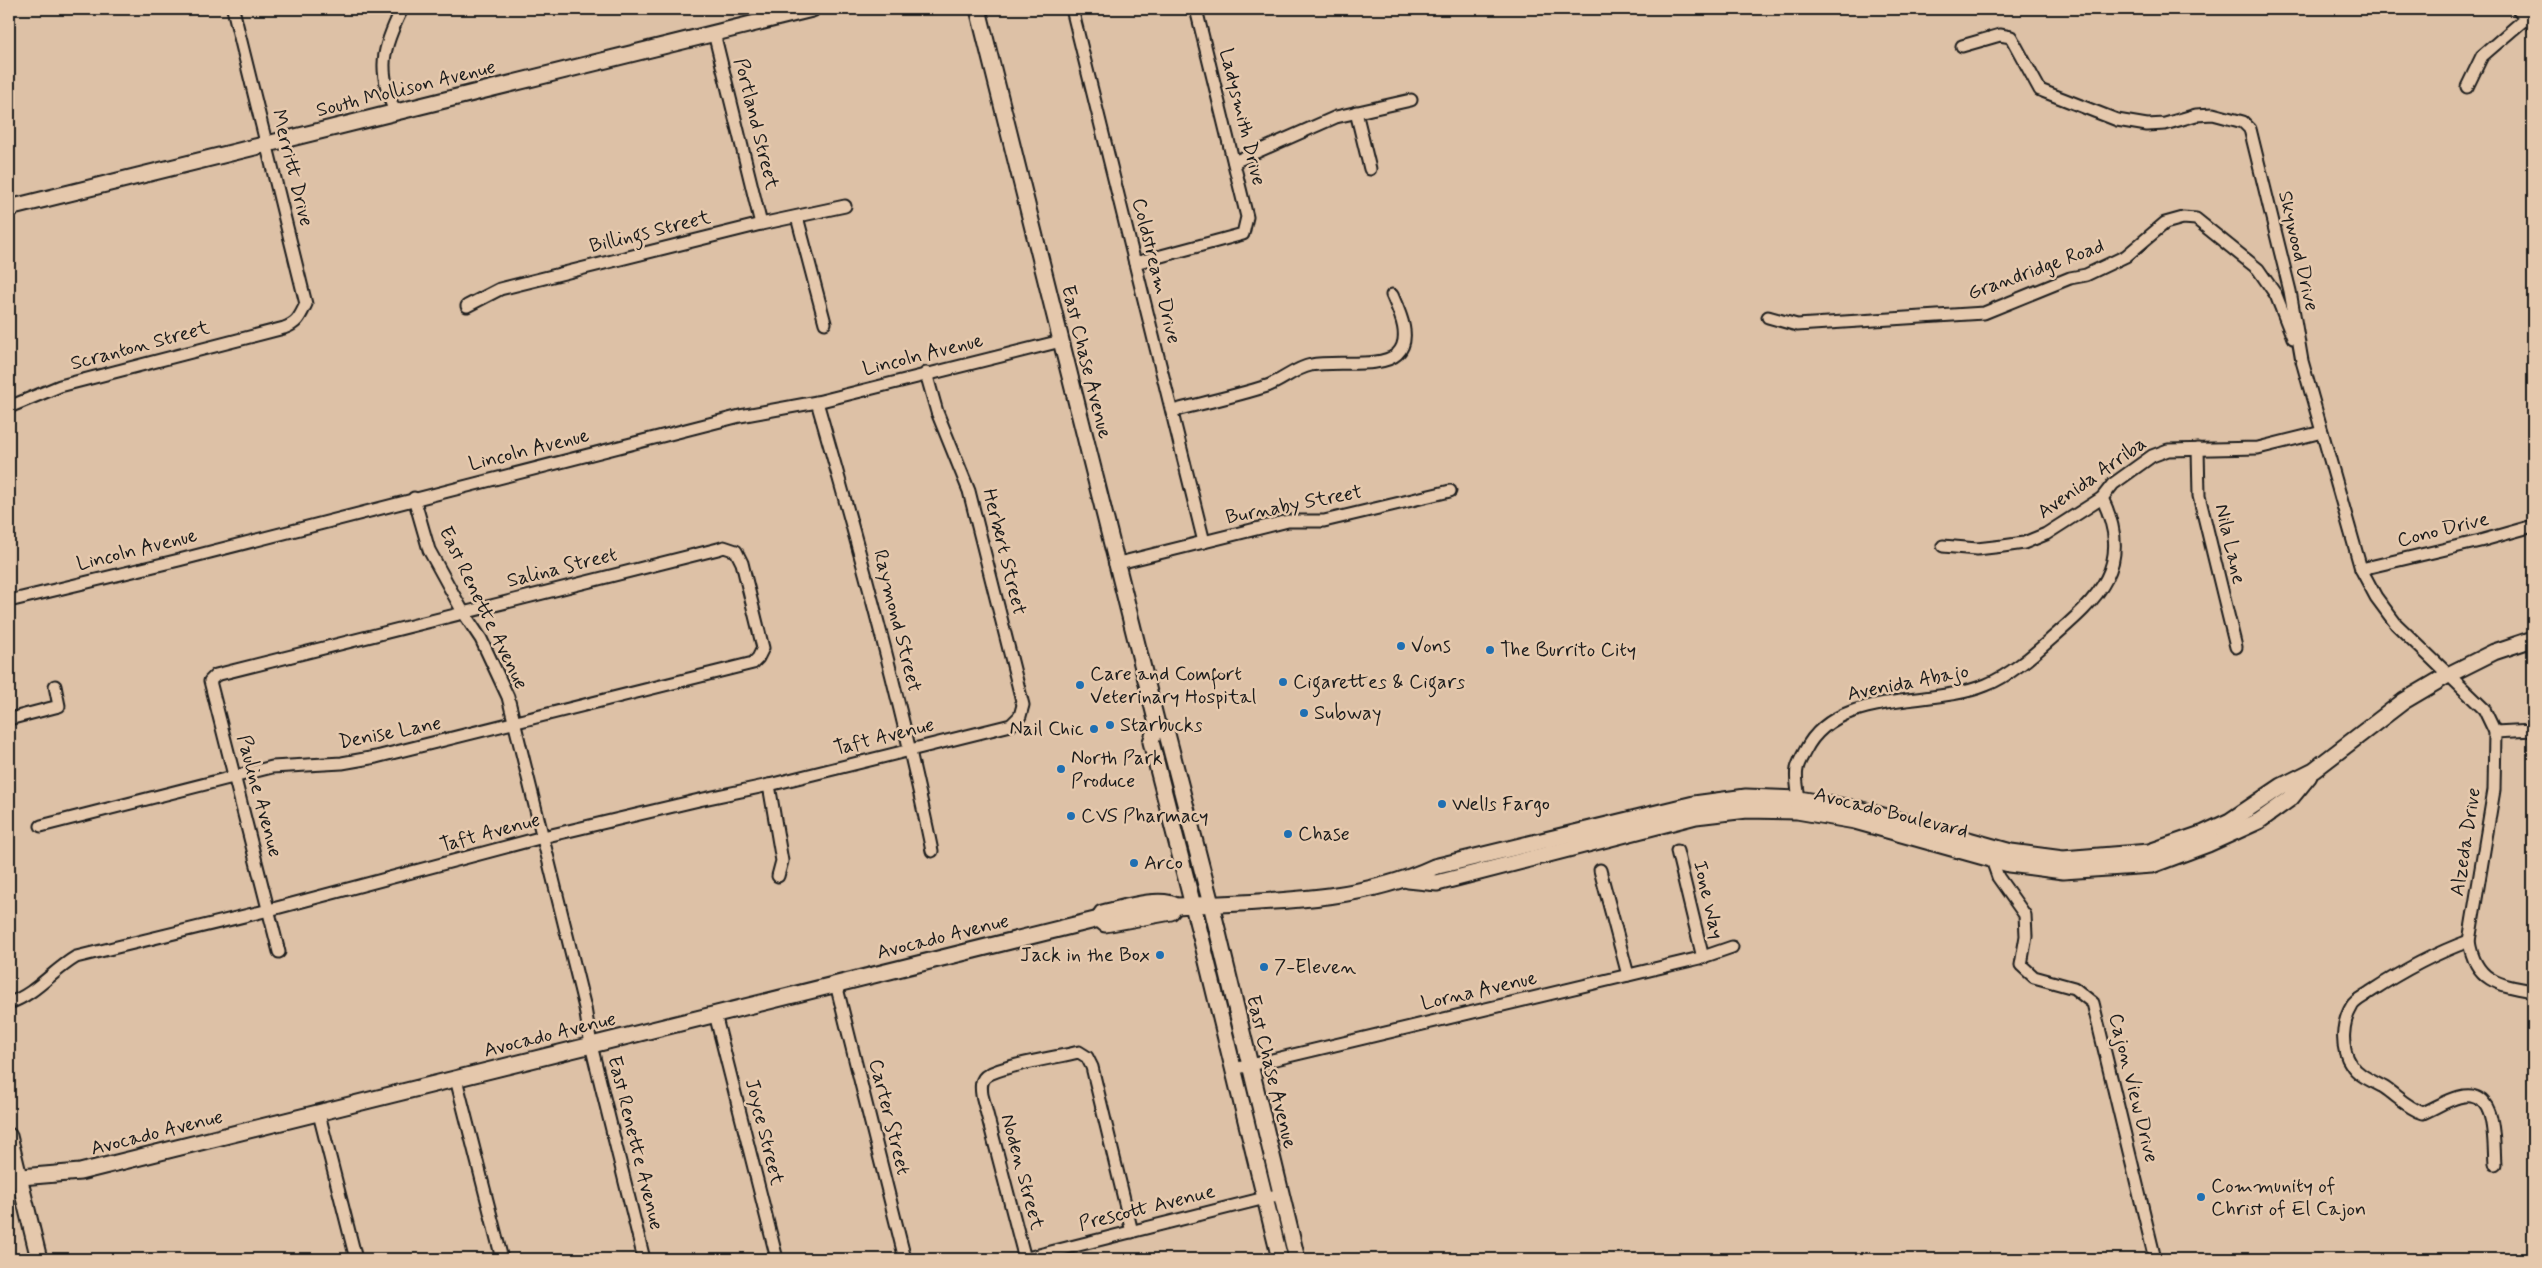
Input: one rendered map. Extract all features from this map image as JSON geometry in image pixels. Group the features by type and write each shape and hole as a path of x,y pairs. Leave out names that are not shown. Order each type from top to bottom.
{"main road":[{"name":"South Mollison Avenue","path":"9,208 812,9"},
{"name":"East Chase Avenue","path":"978,9 1115,564 1157,724 1167,734 1211,904 1265,1197 1280,1259"},
{"name":"Avocado Boulevard","path":"1211,904 1310,899 1353,893 1406,880 1434,868 1694,804 1746,798 1799,799 1858,810 2011,852 2063,859 2149,852 2204,833 2244,813 2282,786 2314,770 2404,701 2448,675 2494,652 2533,639"},
{"name":"East Chase Avenue","path":"1157,724 1151,742 1194,905 1241,1068 1281,1194 1297,1259"},
{"name":"Avocado Boulevard","path":"1406,880 1437,882 1696,816 1747,810 1797,811 1856,821 1992,860 2062,871 2152,865 2208,844 2259,821 2291,798 2314,770"},
{"name":"Avocado Avenue","path":"14,1177 80,1172 1099,919 1102,913 1147,904 1170,902 1176,906 1211,904"},
{"path":"9,1136 14,1177 40,1259"}],"street":[{"name":"Merritt Drive","path":"233,9 306,304 300,318 294,325 284,328"},
{"path":"395,112 386,90 383,62 386,43 402,9"},
{"name":"Coldstream Drive","path":"1072,9 1204,542"},
{"name":"Ladysmith Drive","path":"1135,263 1243,234 1248,217 1196,9"},
{"path":"2467,87 2482,56 2528,16"},
{"name":"Portland Street","path":"714,33 761,224"},
{"name":"Skywood Drive","path":"1962,46 2000,35 2011,37 2040,90 2117,120 2146,126 2165,124 2196,115 2213,114 2243,122 2250,129 2290,292 2299,348 2360,569 2376,597 2396,624 2448,675"},
{"path":"1234,162 1323,122 1356,112 1411,100"},
{"path":"1356,112 1370,169"},
{"name":"Billings Street","path":"467,306 500,289 761,224 845,206"},
{"path":"797,217 824,323"},
{"name":"Grandridge Road","path":"1768,317 1796,325 1984,313 2070,278 2086,275 2126,256 2164,223 2190,218 2196,219 2258,270 2276,295 2292,336 2299,348"},
{"path":"1172,411 1270,385 1285,375 1311,365 1384,362 1403,347 1405,339 1400,314 1392,295"},
{"name":"Scranton Street","path":"9,407 60,386 284,328"},
{"name":"Lincoln Avenue","path":"9,600 174,561 740,416 816,402 926,373 1061,341"},
{"name":"Herbert Street","path":"926,373 937,412 969,490 1023,706 1020,716 1011,725 995,729"},
{"name":"Raymond Street","path":"816,402 848,502 911,750 932,852"},
{"name":"Avenida Arriba","path":"1943,546 1978,549 2024,542 2046,534 2102,498 2113,484 2152,456 2168,450 2258,448 2322,432"},
{"name":"Nila Lane","path":"2198,449 2199,496 2236,647"},
{"name":"Burnaby Street","path":"1115,564 1288,521 1324,521 1450,491"},
{"name":"East Renette Avenue","path":"414,498 429,550 495,665 516,724 542,837 586,1008 591,1044 644,1259"},
{"name":"Avenida Abajo","path":"1799,799 1797,768 1810,741 1828,723 1853,710 1873,705 1952,696 1996,681 2040,649 2090,604 2107,580 2114,542 2109,513 2102,498"},
{"name":"Cono Drive","path":"2360,569 2480,541 2533,526"},
{"name":"Salina Street","path":"240,668 724,547 736,551 742,563 763,648 753,663 744,665"},
{"name":"Denise Lane","path":"41,826 276,767 342,763 376,757 516,724 744,665"},
{"name":"Pauline Avenue","path":"240,668 216,675 210,681 279,952"},
{"name":"Alzeda Drive","path":"2448,675 2484,709 2495,732 2494,790 2469,941 2475,965 2492,982 2533,991"},
{"path":"9,719 59,706 55,686"},
{"name":"Taft Avenue","path":"9,1003 40,986 76,957 269,910 542,837 769,785 995,729"},
{"path":"2495,732 2533,730"},
{"path":"769,785 782,860 778,876"},
{"name":"Ione Way","path":"1677,851 1703,958"},
{"name":"Cajon View Drive","path":"1992,860 1998,877 2025,916 2026,936 2021,965 2034,978 2074,988 2093,1003 2155,1259"},
{"path":"1600,870 1628,975"},
{"path":"2469,941 2406,969 2352,1004 2343,1030 2345,1051 2351,1065 2361,1075 2385,1088 2414,1110 2423,1113 2459,1097 2473,1096 2484,1103 2492,1116 2495,1164"},
{"name":"Lorna Avenue","path":"1241,1068 1703,958 1732,947"},
{"name":"Carter Street","path":"836,984 905,1259"},
{"name":"Joyce Street","path":"715,1014 777,1259"},
{"name":"Noden Street","path":"1024,1259 982,1096 981,1083 987,1075 1001,1070 1079,1052 1087,1057 1092,1067 1132,1232"},
{"path":"456,1079 502,1259"},
{"path":"319,1114 356,1259"},
{"name":"Prescott Avenue","path":"1024,1259 1281,1194"}],"place":[{"name":"Vons","path":"1401,646"},
{"name":"The Burrito City","path":"1490,650"},
{"name":"Cigarettes & Cigars","path":"1283,682"},
{"name":"Care and Comfort Veterinary Hospital","path":"1080,685"},
{"name":"Subway","path":"1304,713"},
{"name":"Starbucks","path":"1110,725"},
{"name":"Nail Chic","path":"1094,729"},
{"name":"North Park Produce","path":"1061,769"},
{"name":"Wells Fargo","path":"1442,804"},
{"name":"CVS Pharmacy","path":"1071,816"},
{"name":"Chase","path":"1288,834"},
{"name":"Arco","path":"1134,863"},
{"name":"Jack in the Box","path":"1160,955"},
{"name":"7-Eleven","path":"1264,967"},
{"name":"Community of Christ of El Cajon","path":"2201,1197"}]}
